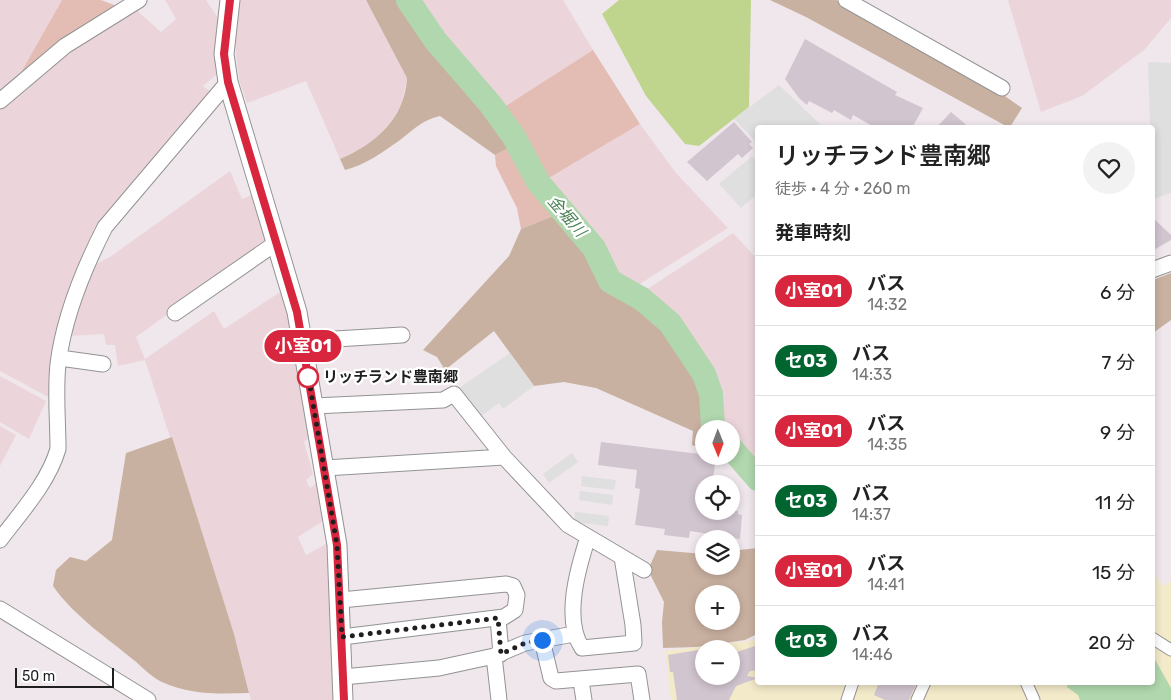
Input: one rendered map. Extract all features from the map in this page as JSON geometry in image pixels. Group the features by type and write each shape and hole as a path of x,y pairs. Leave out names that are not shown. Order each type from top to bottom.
{"street":[{"path":"0,101 65,46 139,0"},
{"path":"230,0 224,54 228,82 297,312 325,468 337,545 341,600 344,700"},
{"path":"846,0 1002,88"},
{"path":"0,540 32,498 54,460 58,449 60,358 77,287 105,226 228,82"},
{"path":"175,313 276,243"},
{"path":"1155,269 1171,263"},
{"path":"302,342 402,335"},
{"path":"60,358 103,364"},
{"path":"314,406 443,400 454,394 504,457 568,525 644,570"},
{"path":"325,468 504,457"},
{"path":"588,537 575,577 574,634 582,648 634,643 622,557"},
{"path":"341,600 510,584 517,595 516,606 512,614 498,618 342,637"},
{"path":"0,609 148,700"},
{"path":"498,618 499,700"},
{"path":"343,677 439,668 497,655 525,643 574,634"},
{"path":"542,640 551,678 561,683 638,674 642,700"},
{"path":"1155,640 1171,650"},
{"path":"581,680 584,700"},
{"path":"847,700 852,685"},
{"path":"917,700 924,685"},
{"path":"1027,685 1034,700"}],"shaded area":[{"path":"0,0 62,0 15,83 0,95"},
{"path":"62,0 101,0 117,6 15,83"},
{"path":"165,0 206,0 222,24 221,71 203,86 211,92 102,222 52,399 0,371 0,106 68,50 133,7 161,32 176,19"},
{"path":"240,0 366,0 407,78 402,103 390,124 375,141 361,151 340,159 306,81 247,103 239,80 235,43"},
{"path":"366,0 403,0 432,45 490,109 500,123 509,148 495,155 440,116 423,122 374,158 345,170 340,159 376,138 394,118 405,93 407,78"},
{"path":"413,0 563,0 593,50 501,109 440,40"},
{"path":"619,0 751,0 749,107 699,146 685,144 646,96 602,14"},
{"path":"770,0 836,0 999,92 1022,108 1011,125 1004,125 806,17"},
{"path":"1008,0 1171,0 1171,18 1144,50 1082,96 1041,112"},
{"path":"593,50 640,124 542,182 501,109"},
{"path":"1148,62 1171,63 1171,193 1155,198 1155,125 1150,125"},
{"path":"779,85 821,125 755,125 755,141 734,119"},
{"path":"640,124 676,173 728,228 635,287 615,277 599,246 542,182"},
{"path":"509,139 512,140 536,185 558,214 521,229 517,208 496,166 495,155 509,148"},
{"path":"752,156 755,160 755,196 741,208 719,184"},
{"path":"230,171 242,199 256,193 270,240 136,337 145,359 214,311 224,329 283,290 311,436 304,442 313,474 306,480 310,488 319,481 326,519 298,537 306,555 330,542 336,700 251,700 234,634 145,360 118,366 115,345 106,345 104,334 70,336 75,310 92,266 110,257"},
{"path":"558,214 582,240 609,287 640,302 666,327 701,376 708,420 695,420 695,446 692,445 693,431 596,388 564,382 534,386 494,331 445,370 437,357 423,350 509,256 521,229"},
{"path":"733,233 755,257 755,470 740,452 740,420 718,420 715,394 707,372 673,320 643,292"},
{"path":"1171,273 1171,320 1155,332 1155,279"},
{"path":"510,353 534,386 503,409 499,403 480,417 459,388"},
{"path":"0,376 46,401 29,439 0,422"},
{"path":"0,426 16,435 0,466"},
{"path":"172,437 234,634 249,693 194,691 173,686 159,680 81,617 53,586 56,570 70,557 86,561 112,540 126,453"},
{"path":"572,453 578,462 549,483 543,474"},
{"path":"582,476 616,480 614,490 581,486"},
{"path":"580,491 613,495 612,505 579,500"},
{"path":"575,512 609,516 608,526 574,522"},
{"path":"755,548 755,635 740,641 695,640 695,647 663,648 662,622 664,602 648,570 657,550 695,553 695,575 740,575 740,550"},
{"path":"1155,576 1163,586 1171,581 1171,700 671,700 665,651 695,647 695,685 740,685 740,642 755,640 755,685 1155,685"},
{"path":"1155,660 1171,688 1171,700 1080,700 1078,695 1067,687 1067,685 1155,685"}],"building":[{"path":"805,39 897,92 895,95 923,108 914,125 871,125 853,115 851,120 834,110 832,113 809,101 807,105 799,98 785,79"},
{"path":"951,112 966,125 939,125"},
{"path":"734,122 752,142 749,144 753,148 742,158 738,154 707,181 687,162"},
{"path":"1155,220 1171,235 1171,240 1155,249"},
{"path":"601,442 695,453 695,465 715,465 714,475 695,475 695,520 740,520 740,514 742,515 740,539 740,530 695,530 695,532 690,531 689,538 664,535 665,529 635,525 640,489 635,488 637,470 598,465"},
{"path":"755,646 755,670 750,671 747,676 755,677 740,685 740,651"},
{"path":"695,650 695,685 739,685 736,686 729,700 677,700 673,672 670,672 668,655"},
{"path":"878,685 916,685 909,700 885,700 874,695"}],"waterway":[{"name":"金堀川","path":"408,0 435,40 491,105 514,137 538,182 594,248 610,281 642,299 670,323 704,374 711,394 713,420"},
{"name":"金堀川","path":"740,458 755,476"}],"bus line":[{"name":"小室01","path":"230,0 224,54 228,82 297,312 332,506 341,592 344,700"}],"place":[{"name":"リッチランド豊南郷","path":"308,377"}],"route":[{"path":"308,377 308,374 332,506 341,592 342,637 498,618 501,654 525,643 542,640"}]}
